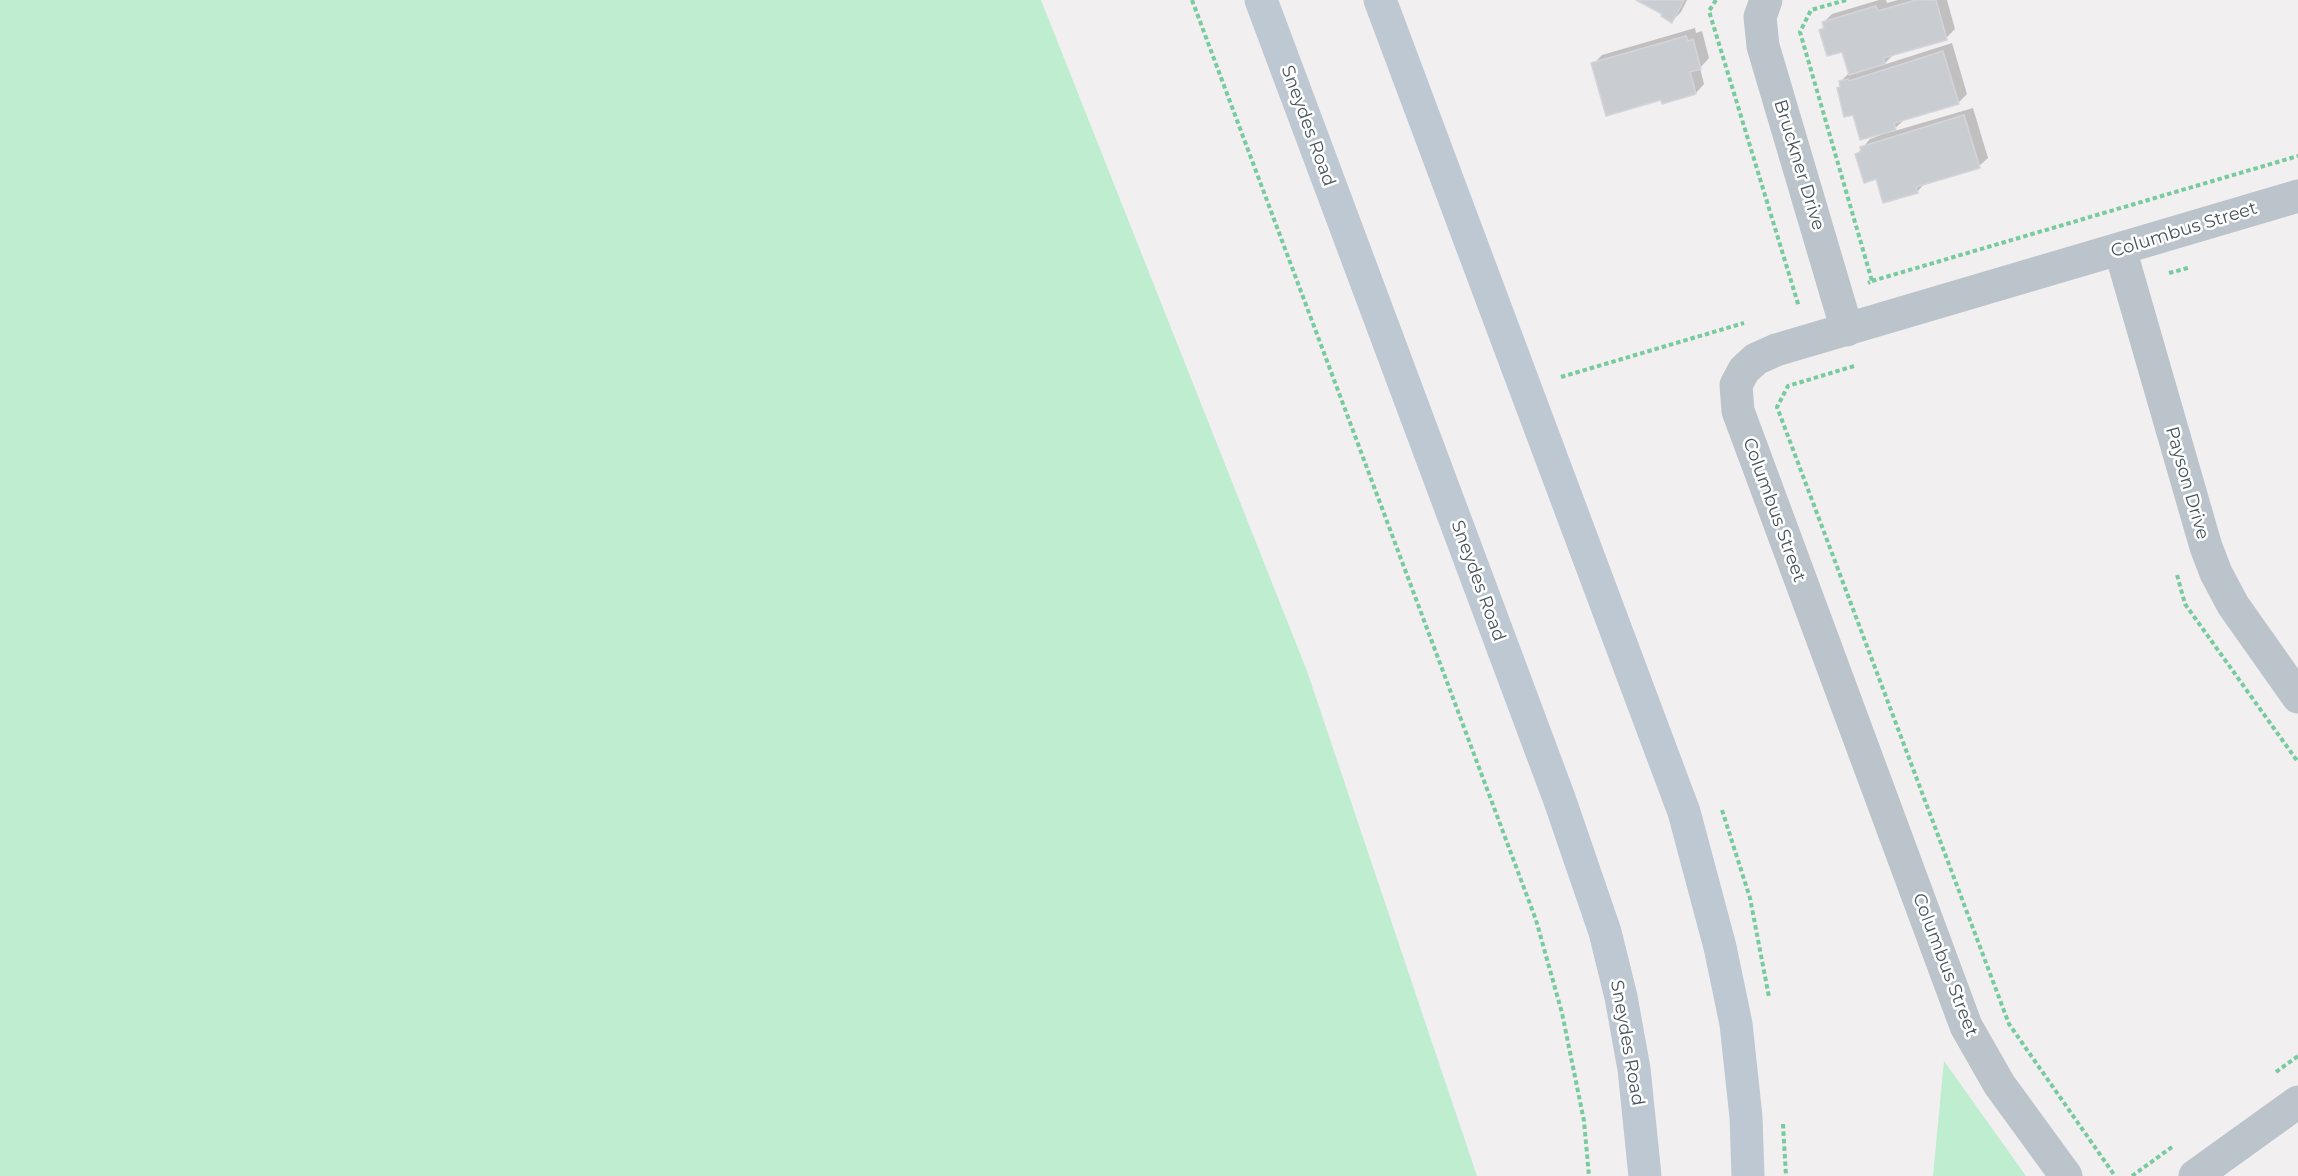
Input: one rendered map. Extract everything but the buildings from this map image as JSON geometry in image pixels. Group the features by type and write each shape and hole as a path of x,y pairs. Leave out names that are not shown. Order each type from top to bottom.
{"main road":[{"name":"Sneydes Road","path":"1261,0 1559,798 1605,932 1621,997 1634,1069 1645,1176"},
{"path":"1380,0 1684,812 1720,947 1736,1024 1746,1117 1748,1176"}],"street":[{"name":"Bruckner Drive","path":"1766,0 1760,17 1763,46 1847,330"},
{"name":"Columbus Street","path":"2066,1176 1999,1084 1966,1026 1738,411 1735,397 1738,378 1756,359 1776,350 2298,196"},
{"name":"Payson Drive","path":"2120,249 2206,547 2216,573 2233,605 2298,697"},
{"path":"2195,1176 2298,1102"}],"path":[{"path":"1192,0 1536,920 1562,1013 1584,1121 1589,1176"},
{"path":"1716,0 1709,11 1799,308"},
{"path":"1872,281 2298,156"},
{"path":"2130,285 2178,271"},
{"path":"1561,377 1754,321"},
{"path":"1863,364 1788,386 1776,407 2009,1024 2115,1176"}],"green space":[{"path":"0,0 1041,0 1307,671 1477,1176 0,1176"},
{"path":"1944,1061 2026,1176 1933,1176"}]}
